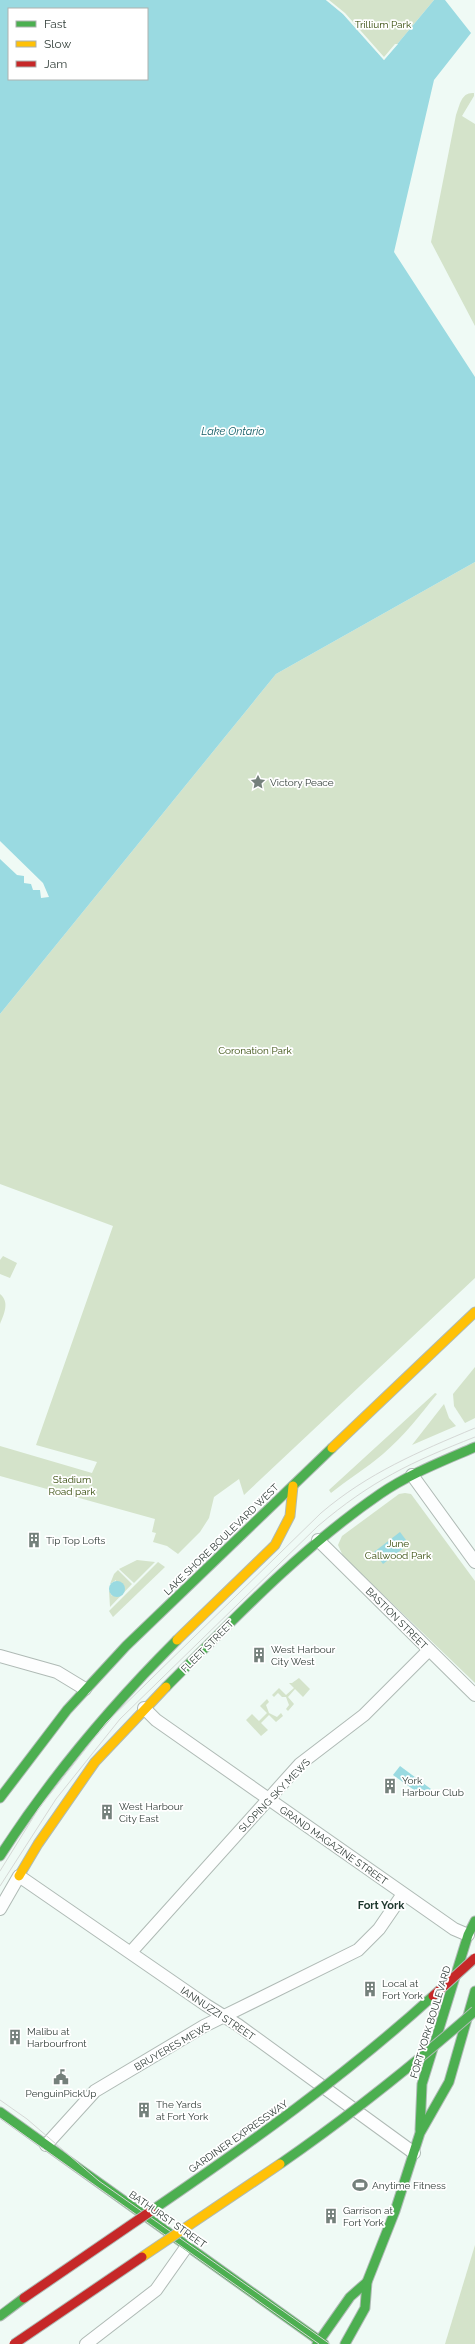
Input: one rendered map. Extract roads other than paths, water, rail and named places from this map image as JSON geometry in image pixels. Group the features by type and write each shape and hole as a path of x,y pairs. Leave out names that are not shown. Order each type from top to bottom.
{"main road":[{"name":"LAKE SHORE BOULEVARD WEST","path":"0,1798 66,1710 126,1646 475,1312"},
{"name":"FLEET STREET","path":"19,1876 38,1844 95,1762 144,1708 292,1562 318,1540 380,1494 412,1475 475,1447"},
{"path":"0,1856 26,1817 91,1731 110,1710 275,1545 290,1516 293,1486"},
{"name":"FORT YORK BOULEVARD","path":"420,2133 422,2084 468,1935 475,1921"},
{"name":"GARDINER EXPRESSWAY","path":"0,2316 273,2126 346,2070 426,2003 475,1958"},
{"name":"FORT YORK BOULEVARD","path":"345,2344 364,2308 367,2282 395,2211 420,2133 449,2082 475,1991"},
{"path":"14,2344 325,2133 412,2066 475,2011"},
{"name":"BATHURST STREET","path":"0,2112 188,2246 320,2343"},
{"name":"FORT YORK BOULEVARD","path":"320,2343 350,2298 367,2282"},
{"path":"0,2312 24,2298"}],"street":[{"path":"412,1475 475,1562"},
{"name":"BASTION STREET","path":"318,1540 475,1695"},
{"name":"SLOPING SKY MEWS","path":"131,1952 300,1764 364,1715 429,1650"},
{"path":"0,1656 57,1672 85,1690"},
{"name":"GRAND MAGAZINE STREET","path":"144,1708 156,1720 403,1894 454,1929 468,1935"},
{"name":"FLEET STREET","path":"0,1909 19,1876"},
{"name":"IANNUZZI STREET","path":"19,1876 224,2016 414,2153"},
{"name":"BRUYERES MEWS","path":"46,2144 94,2091 224,2016 358,1950 379,1929 403,1894"},
{"path":"86,2344 156,2290 188,2246"}],"water":[{"name":"Lake Ontario","path":"0,0 326,0 343,14 384,60 434,0 445,0 471,33 434,80 394,252 475,377 475,562 276,674 0,1014 0,859 17,875 24,876 24,883 31,884 33,890 40,890 41,898 49,897 43,883 0,841"},
{"path":"400,1532 409,1544 383,1564 374,1552"},
{"path":"114,1581 120,1581 125,1586 123,1595 120,1597 114,1597 109,1592 109,1586"},
{"path":"400,1766 431,1789 424,1797 393,1775"}],"tram line":[{"path":"0,1871 39,1808 107,1722 321,1513 357,1486 394,1464 475,1428"},
{"path":"0,1886 56,1799 120,1719 318,1526 337,1510 392,1474 431,1455 475,1437"},
{"path":"0,2100 27,2119 99,2181 330,2344"},
{"path":"0,2118 319,2344"}],"place":[{"name":"Victory Peace","path":"258,782"},
{"name":"Tip Top Lofts","path":"34,1540"},
{"name":"West Harbour City West","path":"259,1655"},
{"name":"York Harbour Club","path":"390,1786"},
{"name":"West Harbour City East","path":"107,1812"},
{"name":"Local at Fort York","path":"370,1989"},
{"name":"Malibu at Harbourfront","path":"15,2037"},
{"name":"PenguinPickUp","path":"61,2077"},
{"name":"The Yards at Fort York","path":"144,2110"},
{"name":"Anytime Fitness","path":"360,2185"},
{"name":"Garrison at Fort York","path":"331,2216"}],"district":[{"name":"Fort York","path":"381,1905"}],"park label":[{"name":"Trillium Park","path":"383,24"},
{"name":"Coronation Park","path":"255,1050"},
{"name":"Stadium Road park","path":"72,1484"},
{"name":"June Callwood Park","path":"398,1548"}]}
